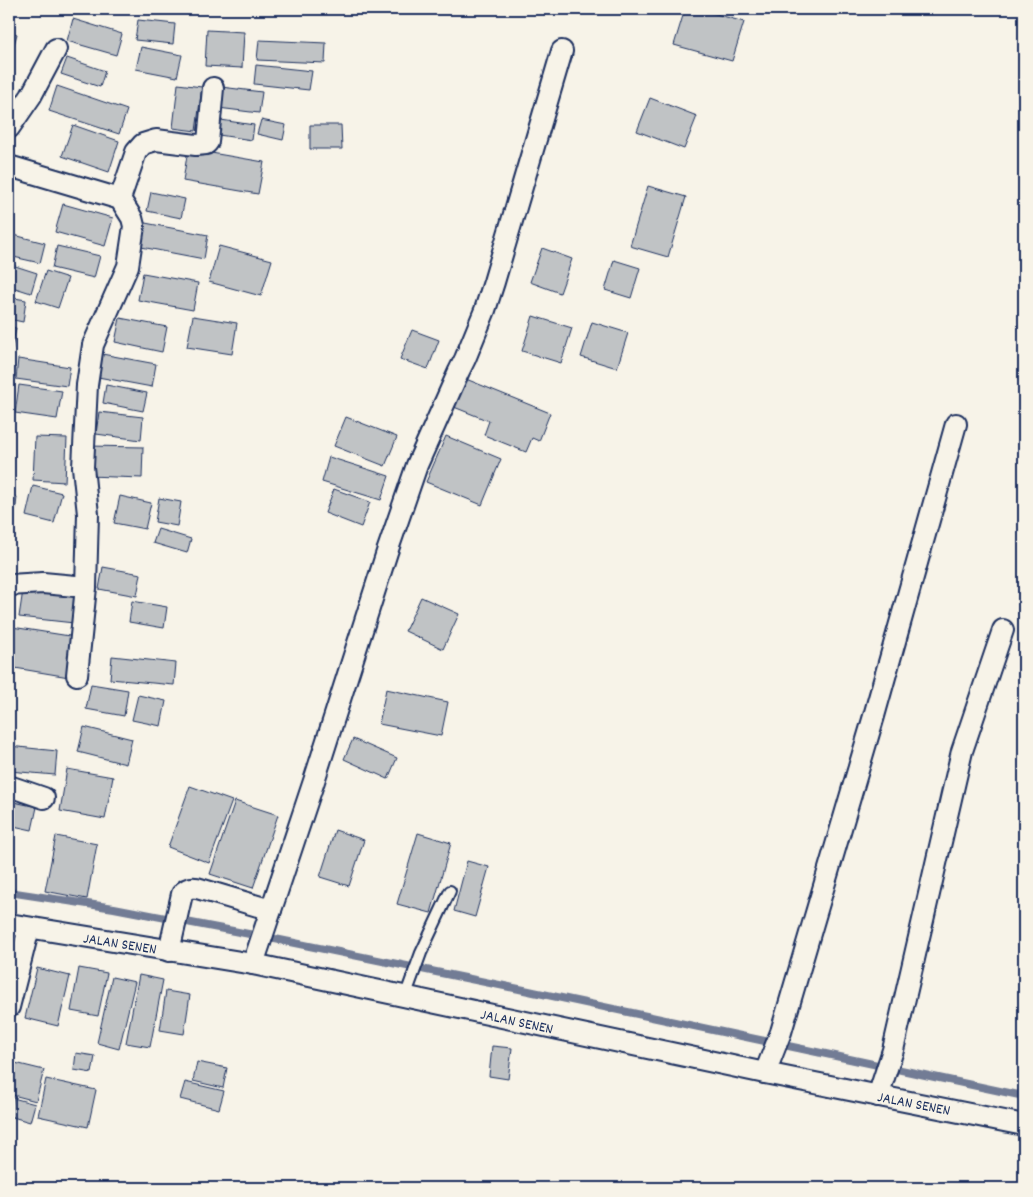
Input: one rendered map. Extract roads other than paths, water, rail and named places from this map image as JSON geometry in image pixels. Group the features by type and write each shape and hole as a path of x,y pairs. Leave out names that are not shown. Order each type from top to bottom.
{"street":[{"path":"9,128 31,96 56,49"},
{"path":"253,964 414,474 485,310 562,51"},
{"path":"120,199 136,152 143,144 156,140 196,145 208,142 213,88"},
{"path":"9,166 120,199 129,213 134,226 128,266 94,345 87,385 83,467 88,514 86,587 77,675"},
{"path":"765,1073 778,1038 874,716 956,424"},
{"path":"9,585 43,583 86,587"},
{"path":"878,1096 893,1050 962,750 1003,630"},
{"path":"9,786 44,798"},
{"path":"171,942 182,894 191,887 197,888 265,927"},
{"name":"JALAN SENEN","path":"9,924 29,928 171,942 253,964 405,997 1024,1126"},
{"path":"9,1007 29,928"}],"lane":[{"path":"405,997 422,953 450,891"}],"waterway":[{"path":"9,892 114,908 280,940 1024,1096"}]}
